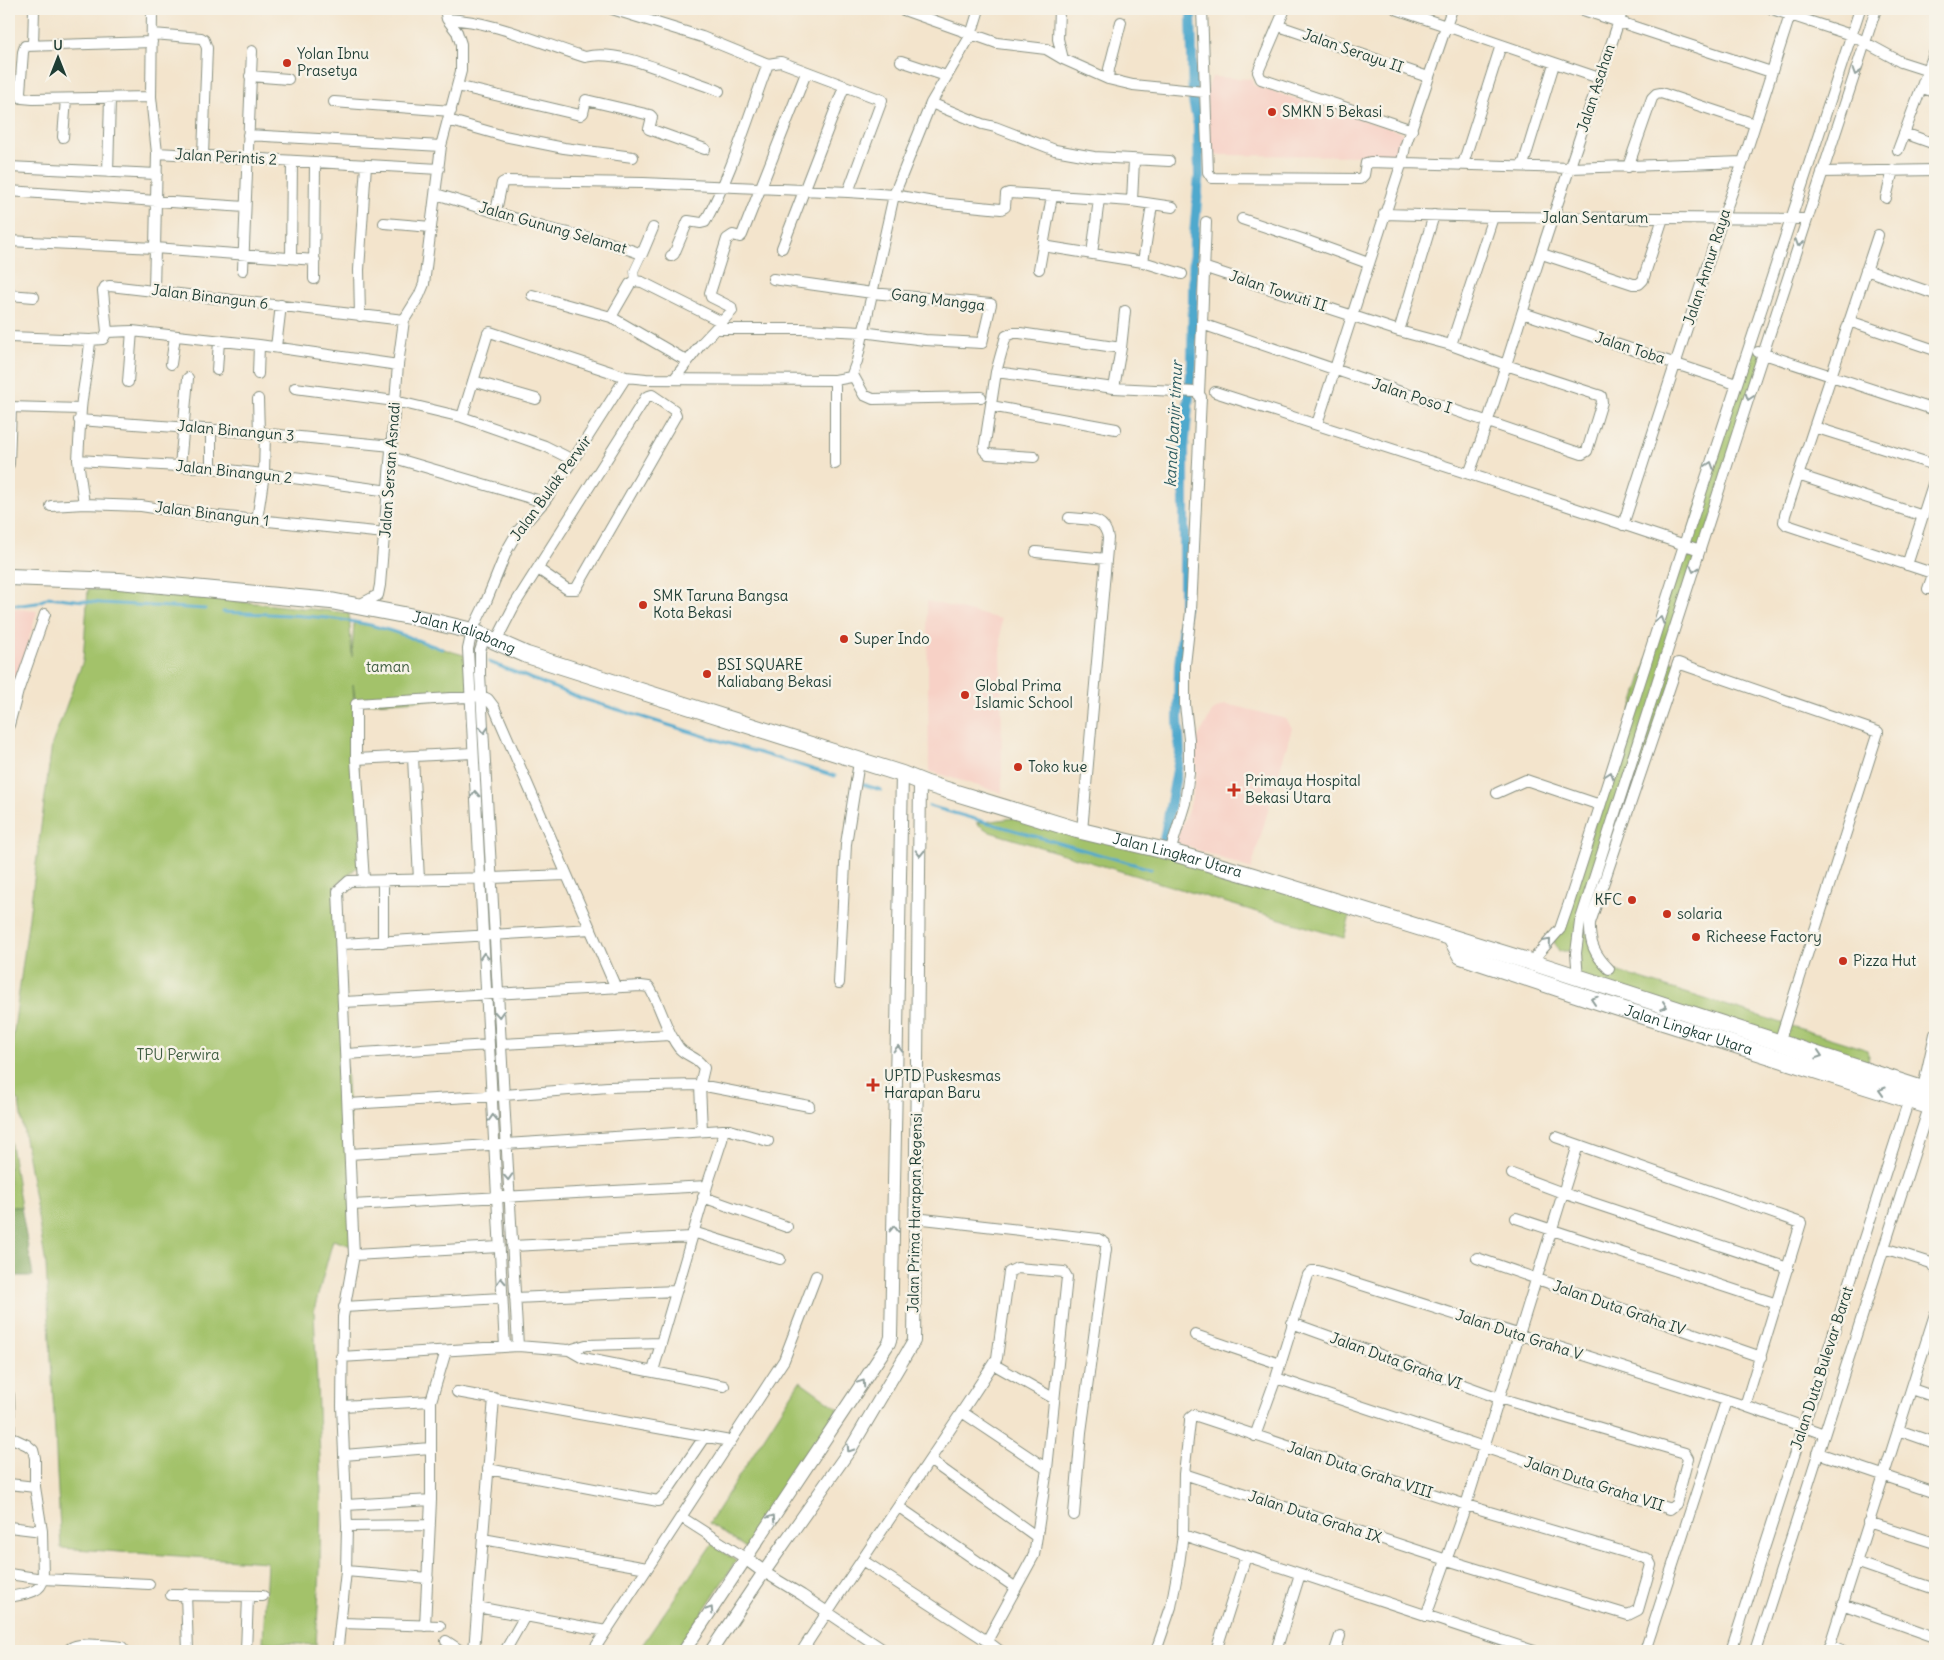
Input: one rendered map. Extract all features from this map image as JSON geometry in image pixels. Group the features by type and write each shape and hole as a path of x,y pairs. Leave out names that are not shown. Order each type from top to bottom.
{"main road":[{"name":"Jalan Kaliabang","path":"9,578 118,581 330,601 414,617 858,766 902,774"},
{"name":"Jalan Lingkar Utara","path":"902,774 920,793 1167,852 1254,876 1531,962 1779,1042 1923,1099"},
{"name":"Jalan Lingkar Utara","path":"1451,938 1460,956 1545,984 1923,1099"}],"street":[{"path":"33,46 34,9"},
{"name":"Jalan Perintis 2","path":"152,9 151,97 157,153 439,168"},
{"path":"612,9 702,37 768,64 781,62 882,100 848,192"},
{"path":"901,9 997,43 1046,49 1063,60 1108,79 1133,85 1198,92"},
{"path":"979,9 971,34 931,103 894,195 853,375 864,395 873,398 981,397"},
{"path":"1059,9 1058,39 1063,60"},
{"path":"1202,9 1198,92 1208,172 1212,178 1360,179 1364,175 1366,163 1402,162 1571,168 1743,162"},
{"path":"1284,9 1279,26 1258,72 1261,79 1412,130"},
{"path":"1396,9 1599,78"},
{"path":"1317,424 1428,77 1452,9"},
{"path":"1580,9 1771,72"},
{"name":"Jalan Asahan","path":"1469,474 1489,421 1552,218 1571,168 1623,9"},
{"path":"1772,9 1791,12 1851,35 1901,62 1932,65"},
{"path":"1860,9 1736,384 1578,877 1560,929 1531,962 1545,984 1578,978 1576,953 1580,922 1876,9"},
{"name":"Jalan Annur Raya","path":"1623,525 1791,12"},
{"path":"404,320 424,284 442,146 461,70 461,44 457,32 446,14"},
{"path":"446,14 585,57 610,55 656,68 719,90"},
{"path":"1108,79 1120,22"},
{"name":"Jalan Serayu II","path":"1279,26 1428,77"},
{"path":"151,97 22,98 20,92 25,46 152,38 200,38 206,43 207,48 203,155"},
{"path":"1463,164 1501,45"},
{"path":"243,270 252,51"},
{"path":"1898,150 1932,65 1935,51"},
{"path":"902,61 946,76"},
{"path":"671,256 674,254 688,221 705,222 722,186 768,64"},
{"path":"1523,165 1554,64"},
{"path":"675,378 732,308 712,297 710,293 727,239 733,235 742,236 806,73"},
{"path":"250,76 288,79"},
{"path":"457,86 580,114 583,113 586,100 650,115 652,117 649,129 705,149"},
{"path":"782,248 844,87"},
{"path":"1922,88 1935,92"},
{"path":"1628,167 1652,98 1656,94 1661,93 1755,124"},
{"path":"108,172 110,98"},
{"path":"63,137 66,99"},
{"path":"334,102 449,115 504,136 564,148 633,157"},
{"path":"931,103 982,124 995,127 1055,150 1094,157 1168,161"},
{"path":"1904,133 1935,144"},
{"path":"248,136 442,146"},
{"path":"154,290 157,153"},
{"path":"1132,201 1134,160"},
{"path":"291,258 292,161"},
{"path":"314,279 316,162"},
{"path":"360,316 359,270 366,165"},
{"path":"9,167 157,174"},
{"path":"1886,198 1893,170"},
{"path":"1822,172 1935,170"},
{"path":"496,212 502,183 506,181 643,183 848,192 894,195 939,203 1000,208 1005,207 1006,194 1009,193 1132,201 1173,207"},
{"path":"9,191 245,207"},
{"name":"Jalan Gunung Selamat","path":"436,194 546,228 604,241 642,254 653,228"},
{"path":"1039,269 1052,196"},
{"path":"1092,254 1099,199"},
{"path":"1143,262 1152,204"},
{"name":"Jalan Sentarum","path":"1384,214 1552,218 1807,219"},
{"path":"1399,331 1434,215"},
{"path":"1451,345 1493,217"},
{"path":"1542,254 1633,284 1639,284 1643,280 1663,218"},
{"path":"1242,219 1368,263"},
{"path":"1167,852 1185,803 1189,773 1185,665 1191,611 1201,410 1198,393 1206,222"},
{"path":"384,223 431,227"},
{"path":"1878,235 1830,376 1784,522 1787,525 1908,565 1935,572 1928,588"},
{"path":"9,241 155,248 315,260"},
{"path":"1043,246 1143,262 1182,274"},
{"path":"635,281 634,271 642,254"},
{"name":"Jalan Towuti II","path":"1203,266 1399,331 1451,345 1506,366"},
{"path":"1866,270 1935,294"},
{"path":"773,279 872,293"},
{"path":"611,317 630,284 635,281 642,282 719,326 862,332"},
{"name":"Jalan Binangun 6","path":"107,332 103,291 105,287 110,286 404,320"},
{"name":"Gang Mangga","path":"862,332 926,340 982,342 991,304 872,293"},
{"path":"9,295 34,297"},
{"path":"532,295 611,317 687,361"},
{"path":"276,347 281,305"},
{"path":"1114,388 1125,311"},
{"name":"Jalan Toba","path":"1523,313 1736,384"},
{"name":"Jalan Sersan Asnadi","path":"356,606 378,595 383,569 398,365 404,320"},
{"path":"1849,321 1935,350"},
{"name":"Jalan Poso I","path":"1202,324 1582,454 1587,451 1602,397 1506,366"},
{"path":"128,382 132,331"},
{"path":"9,337 90,340 103,339 107,332 132,331 276,347 398,365"},
{"path":"462,417 488,333 490,332 626,376 646,379 835,380 853,375"},
{"path":"1034,457 988,454 984,450 996,372 1006,336 1013,333 1121,348"},
{"path":"172,364 175,336"},
{"path":"84,504 78,460 79,420 90,340"},
{"path":"217,370 219,341"},
{"path":"258,374 259,345"},
{"path":"1749,348 1935,410"},
{"path":"996,372 1114,388 1198,393"},
{"name":"Jalan Bulak Perwir","path":"483,640 486,602 507,550 518,531 544,502 573,460 626,376"},
{"path":"180,466 182,426 188,378"},
{"path":"835,380 835,464"},
{"path":"473,381 536,398"},
{"path":"295,388 396,401 462,417 546,446 573,460"},
{"path":"1216,392 1700,550"},
{"path":"505,1347 468,648 483,640 509,614 646,397 652,395 674,410 676,415 576,589 567,589 538,569"},
{"path":"257,520 264,474 258,399"},
{"path":"991,406 1116,429"},
{"path":"9,464 10,407 81,409"},
{"name":"Jalan Binangun 3","path":"79,420 262,433 392,451 544,502"},
{"path":"1814,427 1935,466"},
{"path":"211,429 211,468"},
{"name":"Jalan Binangun 2","path":"78,460 211,468 388,491"},
{"path":"1798,475 1924,516"},
{"path":"1908,565 1935,478"},
{"name":"Jalan Binangun 1","path":"51,506 84,504 140,506 188,513 385,532"},
{"path":"1069,518 1100,522 1107,528 1108,538 1082,831"},
{"path":"1036,552 1106,559"},
{"path":"9,725 13,690 45,614"},
{"path":"483,640 480,674 518,1346"},
{"path":"1666,660 1878,732 1779,1042"},
{"path":"1609,969 1598,958 1592,945 1590,923 1678,663"},
{"path":"364,882 356,759 356,704 482,696 488,699 494,708 616,988"},
{"path":"356,759 473,753"},
{"path":"413,757 419,880"},
{"path":"839,983 846,844 858,766"},
{"name":"Jalan Prima Harapan Regensi","path":"684,1651 893,1338 899,1075 902,774"},
{"path":"1497,793 1526,780 1600,806"},
{"name":"Jalan Prima Harapan Regensi","path":"711,1651 762,1571 851,1448 909,1346 914,1341 920,793"},
{"path":"338,1645 346,1571 347,1526 341,1357 344,1307 354,1255 342,944 338,891 349,881 383,882 480,879 566,874"},
{"path":"383,882 383,942"},
{"path":"342,944 591,929"},
{"path":"344,1002 649,987 670,1035 680,1049 696,1058 704,1068 700,1085 702,1132"},
{"path":"1923,1099 1935,1034"},
{"path":"501,1044 670,1035"},
{"path":"346,1054 489,1045"},
{"path":"899,1075 916,1075"},
{"path":"348,1104 608,1087 700,1085 809,1106"},
{"name":"Jalan Duta Bulevar Barat","path":"1731,1651 1805,1428 1898,1133 1923,1099"},
{"name":"Jalan Duta Bulevar Barat","path":"1754,1651 1919,1138 1923,1099"},
{"path":"350,1154 723,1130 730,1130 768,1141"},
{"path":"653,1371 703,1197 722,1140 723,1130"},
{"path":"1556,1137 1801,1224 1745,1406"},
{"path":"1426,1616 1466,1504 1578,1145"},
{"path":"1512,1174 1563,1193 1788,1268"},
{"path":"352,1205 707,1186"},
{"path":"703,1197 787,1227"},
{"path":"915,1218 1098,1239 1105,1243 1106,1249 1081,1432 1074,1515"},
{"path":"1516,1218 1777,1304"},
{"path":"512,1246 692,1235 780,1259"},
{"path":"354,1255 499,1247"},
{"path":"1884,1248 1931,1264 1935,1269"},
{"name":"Jalan Duta Graha IV","path":"1477,1258 1761,1357"},
{"path":"802,1651 931,1461 993,1364 996,1358 1009,1272 1017,1268 1064,1272 1067,1277 1047,1468 1034,1555 987,1640"},
{"name":"Jalan Duta Graha V","path":"1292,1323 1308,1275 1312,1271 1318,1271 1745,1406 1823,1434"},
{"path":"593,1651 784,1360 816,1276"},
{"path":"515,1298 676,1291"},
{"path":"344,1307 502,1298"},
{"path":"1842,1651 1828,1649 1898,1430 1931,1342 1935,1314"},
{"path":"1255,1436 1276,1378 1292,1323"},
{"name":"Jalan Duta Graha VI","path":"1292,1323 1499,1398"},
{"path":"1195,1335 1280,1364"},
{"path":"893,1338 909,1346"},
{"path":"341,1357 518,1346 569,1350 586,1345 661,1343"},
{"path":"569,1350 583,1358 724,1386"},
{"path":"425,1626 431,1500 431,1401 446,1351"},
{"path":"993,1364 1053,1398"},
{"name":"Jalan Duta Graha VII","path":"1276,1378 1670,1510 1676,1504 1688,1458 1685,1453 1499,1398"},
{"path":"1912,1389 1935,1397"},
{"path":"457,1392 730,1441"},
{"path":"9,1395 10,1437 27,1445 32,1450 34,1458 35,1487 42,1531 44,1578 43,1584 38,1590 9,1597"},
{"path":"474,1651 494,1398"},
{"path":"342,1406 431,1401"},
{"path":"1645,1651 1726,1401"},
{"path":"962,1412 1047,1468"},
{"name":"Jalan Duta Graha VIII","path":"1184,1474 1190,1422 1192,1416 1197,1416 1466,1504 1648,1559 1651,1566 1638,1610 1628,1615 1447,1560"},
{"path":"1898,1430 1935,1443"},
{"path":"488,1469 658,1501 666,1493 705,1436"},
{"path":"344,1455 430,1448"},
{"path":"1818,1453 1935,1493"},
{"path":"931,1461 1037,1537"},
{"path":"1156,1651 1171,1607 1182,1535 1184,1474"},
{"name":"Jalan Duta Graha IX","path":"1184,1474 1447,1560"},
{"path":"9,1484 35,1487"},
{"path":"346,1505 431,1500"},
{"path":"899,1507 1016,1588"},
{"path":"681,1517 885,1651"},
{"path":"1868,1522 1935,1543"},
{"path":"347,1526 430,1525"},
{"path":"9,1527 42,1531"},
{"path":"1182,1535 1534,1651"},
{"path":"483,1539 647,1568"},
{"path":"1216,1651 1246,1556"},
{"path":"862,1560 987,1640 1000,1651"},
{"path":"1856,1562 1935,1589"},
{"path":"346,1571 428,1578"},
{"path":"9,1574 149,1584"},
{"path":"1276,1651 1300,1574"},
{"path":"186,1594 188,1651"},
{"path":"171,1595 263,1596"},
{"path":"246,1651 248,1596"},
{"path":"1842,1604 1935,1637"},
{"path":"477,1608 606,1631"},
{"path":"505,1651 525,1616"},
{"path":"341,1623 440,1626"},
{"path":"1336,1651 1340,1636"},
{"path":"446,1641 461,1651"},
{"path":"68,1651 74,1645 97,1645 122,1647 125,1651"}],"shaded area":[{"name":"SMKN 5 Bekasi","path":"1212,77 1252,79 1253,85 1404,133 1395,156 1209,155 1206,91"},
{"name":"Global Prima Islamic School","path":"927,601 1001,619 1002,793 929,771"},
{"path":"9,608 37,611 16,685 9,683"},
{"name":"Primaya Hospital Bekasi Utara","path":"1225,705 1286,719 1292,728 1251,869 1175,842 1190,806 1196,775 1196,741 1212,712"}],"green space":[{"path":"1749,348 1764,353 1666,660 1678,663 1590,935 1609,969 1868,1050 1867,1071 1549,985 1578,978 1576,948 1568,951 1559,951 1552,938 1560,929"},
{"name":"TPU Perwira","path":"88,589 226,600 349,613 352,657 354,622 383,628 467,656 470,697 356,704 353,684 362,863 334,887 358,1248 333,1240 314,1310 321,1482 320,1569 316,1645 263,1642 267,1562 61,1548 46,1265 19,1103 10,1083 10,1060 52,744 83,661"},
{"path":"1030,816 1352,908 1344,938 990,832 976,823"},
{"path":"9,1132 21,1207 9,1207"},
{"path":"9,1207 21,1207 33,1276 9,1276"},
{"path":"800,1381 839,1409 746,1548 709,1523"},
{"path":"712,1544 736,1561 677,1651 638,1651"}],"waterway":[{"name":"kanal banjir timur","path":"1164,840 1180,754 1178,719 1179,666 1184,612 1184,448 1192,364 1194,236 1199,176 1198,125 1193,101 1191,9"},
{"path":"9,604 37,603 49,597 101,603 205,609"},
{"path":"223,612 312,617 365,624 404,635 442,649"},
{"path":"489,662 580,698 835,776"},
{"path":"859,783 881,790"},
{"path":"929,806 1151,869"}],"place":[{"name":"Yolan Ibnu Prasetya","path":"287,63"},
{"name":"SMKN 5 Bekasi","path":"1272,112"},
{"name":"SMK Taruna Bangsa Kota Bekasi","path":"643,605"},
{"name":"Super Indo","path":"844,639"},
{"name":"BSI SQUARE Kaliabang Bekasi","path":"707,674"},
{"name":"Global Prima Islamic School","path":"965,695"},
{"name":"Toko kue","path":"1018,767"},
{"name":"Primaya Hospital Bekasi Utara","path":"1234,790"},
{"name":"KFC","path":"1632,900"},
{"name":"solaria","path":"1667,914"},
{"name":"Richeese Factory","path":"1696,937"},
{"name":"Pizza Hut","path":"1843,961"},
{"name":"UPTD Puskesmas Harapan Baru","path":"873,1085"}],"park label":[{"name":"taman","path":"388,667"}]}
